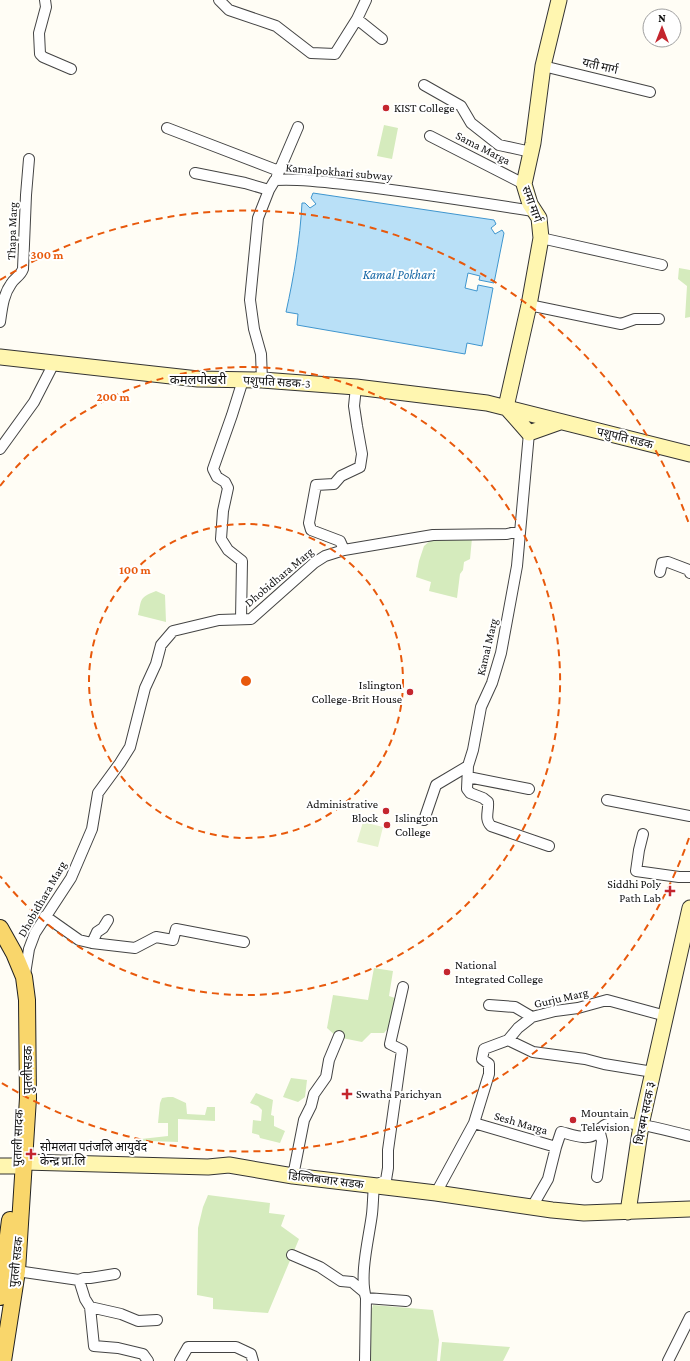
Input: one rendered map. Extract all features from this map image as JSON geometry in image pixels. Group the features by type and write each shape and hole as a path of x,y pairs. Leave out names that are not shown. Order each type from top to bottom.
{"main road":[{"name":"समा मार्ग","path":"506,407 529,304 541,238 539,218 534,211 524,184 531,152 543,66 559,0"},
{"name":"पशुपति सडक-3","path":"0,357 198,379 262,380 356,387 487,403 506,407"},
{"name":"पशुपति सडक","path":"506,407 690,454"},
{"path":"506,407 529,433 560,422"},
{"name":"थिरबम सदक ३","path":"628,1212 641,1125 689,917"},
{"path":"0,928 14,953 21,978"},
{"path":"0,941 21,978"},
{"name":"पुतलीसडक","path":"21,978 27,1000 28,1098 21,1164"},
{"name":"डिल्लिबजार सडक","path":"0,1166 21,1164 208,1167 229,1165 293,1176 584,1213 690,1209"},
{"name":"पुतली सडक","path":"3,1361 17,1271 21,1164"},
{"name":"पुताली सादक","path":"0,1297 21,1164"}],"street":[{"path":"45,0 46,6 39,33 40,54 43,57 71,69"},
{"path":"219,0 229,10 276,26 311,53 335,54 357,19 366,0"},
{"path":"357,19 382,39"},
{"name":"यती मार्ग","path":"543,66 650,92"},
{"path":"424,84 461,106 471,123 499,145 531,152"},
{"path":"167,128 277,175 298,127"},
{"name":"Sama Marga","path":"430,136 524,184"},
{"name":"Thapa Marg","path":"0,322 5,293 23,269 25,202 29,158"},
{"path":"195,173 245,183 270,190"},
{"name":"Kamalpokhari subway","path":"262,380 261,354 254,329 250,300 258,218 277,175 534,211"},
{"path":"541,238 662,265"},
{"path":"529,304 621,324 635,319 659,319"},
{"path":"0,449 34,402 54,363"},
{"path":"241,619 243,564 228,550 221,539 223,511 228,488 225,482 217,477 213,469 243,380"},
{"path":"344,550 340,541 311,530 309,523 316,485 334,484 341,476 360,467 362,454 354,406 356,387"},
{"name":"Kamal Marg","path":"529,433 517,566 501,653 492,683 481,707 473,750 468,766 467,789 470,793 483,798 488,802 487,823 491,826 549,846"},
{"name":"Dhobidhara Marg","path":"21,978 26,963 28,949 35,933 71,878 92,829 98,794 130,747 145,688 156,664 161,645 172,631 219,620 251,619 314,563 324,556 344,550 433,535 507,534 520,531"},
{"path":"660,572 662,563 668,562 689,570 690,573"},
{"path":"424,820 436,785 468,766"},
{"path":"468,777 529,789"},
{"path":"607,800 690,816"},
{"path":"643,834 636,871 683,878 690,877"},
{"path":"45,916 79,940 92,943 135,948 156,937 173,940 176,929 244,942"},
{"path":"92,943 97,932 103,928 108,920"},
{"path":"363,1360 365,1256 372,1213 374,1186 386,1180 388,1168 388,1150 402,1050 390,1044 403,987"},
{"name":"Gurju Marg","path":"436,1193 474,1123 489,1074 489,1064 482,1059 484,1049 508,1040 518,1028 532,1017 555,1011 578,1008 607,1000 666,1016"},
{"path":"489,1005 515,1007 532,1017"},
{"path":"293,1176 304,1120 311,1106 314,1094 326,1077 330,1060 339,1036"},
{"path":"508,1040 533,1052 585,1059 604,1064 653,1072"},
{"name":"Sesh Marga","path":"474,1123 556,1147 561,1132 588,1138 596,1134 599,1129 607,1124 641,1125 690,1136"},
{"path":"598,1177 602,1141 599,1129"},
{"path":"532,1207 548,1179 556,1147"},
{"path":"292,1255 320,1267 341,1281 352,1282 365,1295 406,1301"},
{"path":"17,1271 79,1280 116,1274"},
{"path":"79,1280 85,1299 90,1307 94,1346 118,1348 143,1354 148,1361"},
{"path":"90,1307 121,1314 138,1321 157,1320"},
{"path":"668,1361 688,1327 690,1317"},
{"path":"180,1361 188,1347 236,1347 251,1354 253,1361"}],"green space":[{"path":"384,125 398,128 392,159 377,156"},
{"path":"679,268 690,270 690,317 685,318 687,286 678,279"},
{"path":"472,538 470,559 464,562 463,570 460,574 457,598 429,591 431,582 416,577 424,546 431,540"},
{"path":"156,591 165,595 166,622 138,615 142,599"},
{"path":"363,822 383,827 378,847 357,842"},
{"path":"374,968 393,971 389,996 395,998 390,1026 384,1033 371,1033 362,1042 337,1037 327,1028 333,995 368,1000"},
{"path":"291,1078 307,1080 305,1097 298,1102 283,1097"},
{"path":"256,1093 273,1100 271,1115 274,1116 274,1126 285,1131 280,1143 260,1138 259,1135 252,1133 253,1120 261,1121 262,1110 258,1106 250,1103"},
{"path":"173,1097 186,1103 187,1114 205,1115 207,1107 215,1107 215,1121 178,1119 178,1142 150,1141 142,1144 141,1139 168,1136 168,1123 158,1123 160,1103 162,1098"},
{"path":"208,1195 270,1203 269,1213 285,1215 281,1226 299,1239 268,1313 213,1309 213,1298 197,1295 198,1228 203,1207"},
{"path":"373,1305 433,1310 439,1340 437,1361 369,1361 367,1327"},
{"path":"442,1342 510,1347 503,1361 440,1361"}],"water":[{"name":"Kamal Pokhari","path":"313,193 494,220 496,224 491,228 495,234 502,230 504,233 494,283 479,280 480,276 468,273 465,288 477,291 478,285 493,288 482,346 467,343 465,354 297,325 298,314 286,312 292,285 300,231 302,203 305,203 310,208 316,204 311,198"}],"place":[{"name":"KIST College","path":"386,108"},
{"name":"Islington College-Brit House","path":"410,692"},
{"name":"Administrative Block","path":"386,811"},
{"name":"Islington College","path":"387,825"},
{"name":"Siddhi Poly Path Lab","path":"670,891"},
{"name":"National Integrated College","path":"447,972"},
{"name":"Swatha Parichyan","path":"347,1094"},
{"name":"Mountain Television","path":"573,1120"},
{"name":"सोमलता पतंजलि आयुर्वेद केन्द्र प्रा.लि","path":"31,1154"}],"district":[{"name":"कमलपोखरी","path":"198,379"}]}
